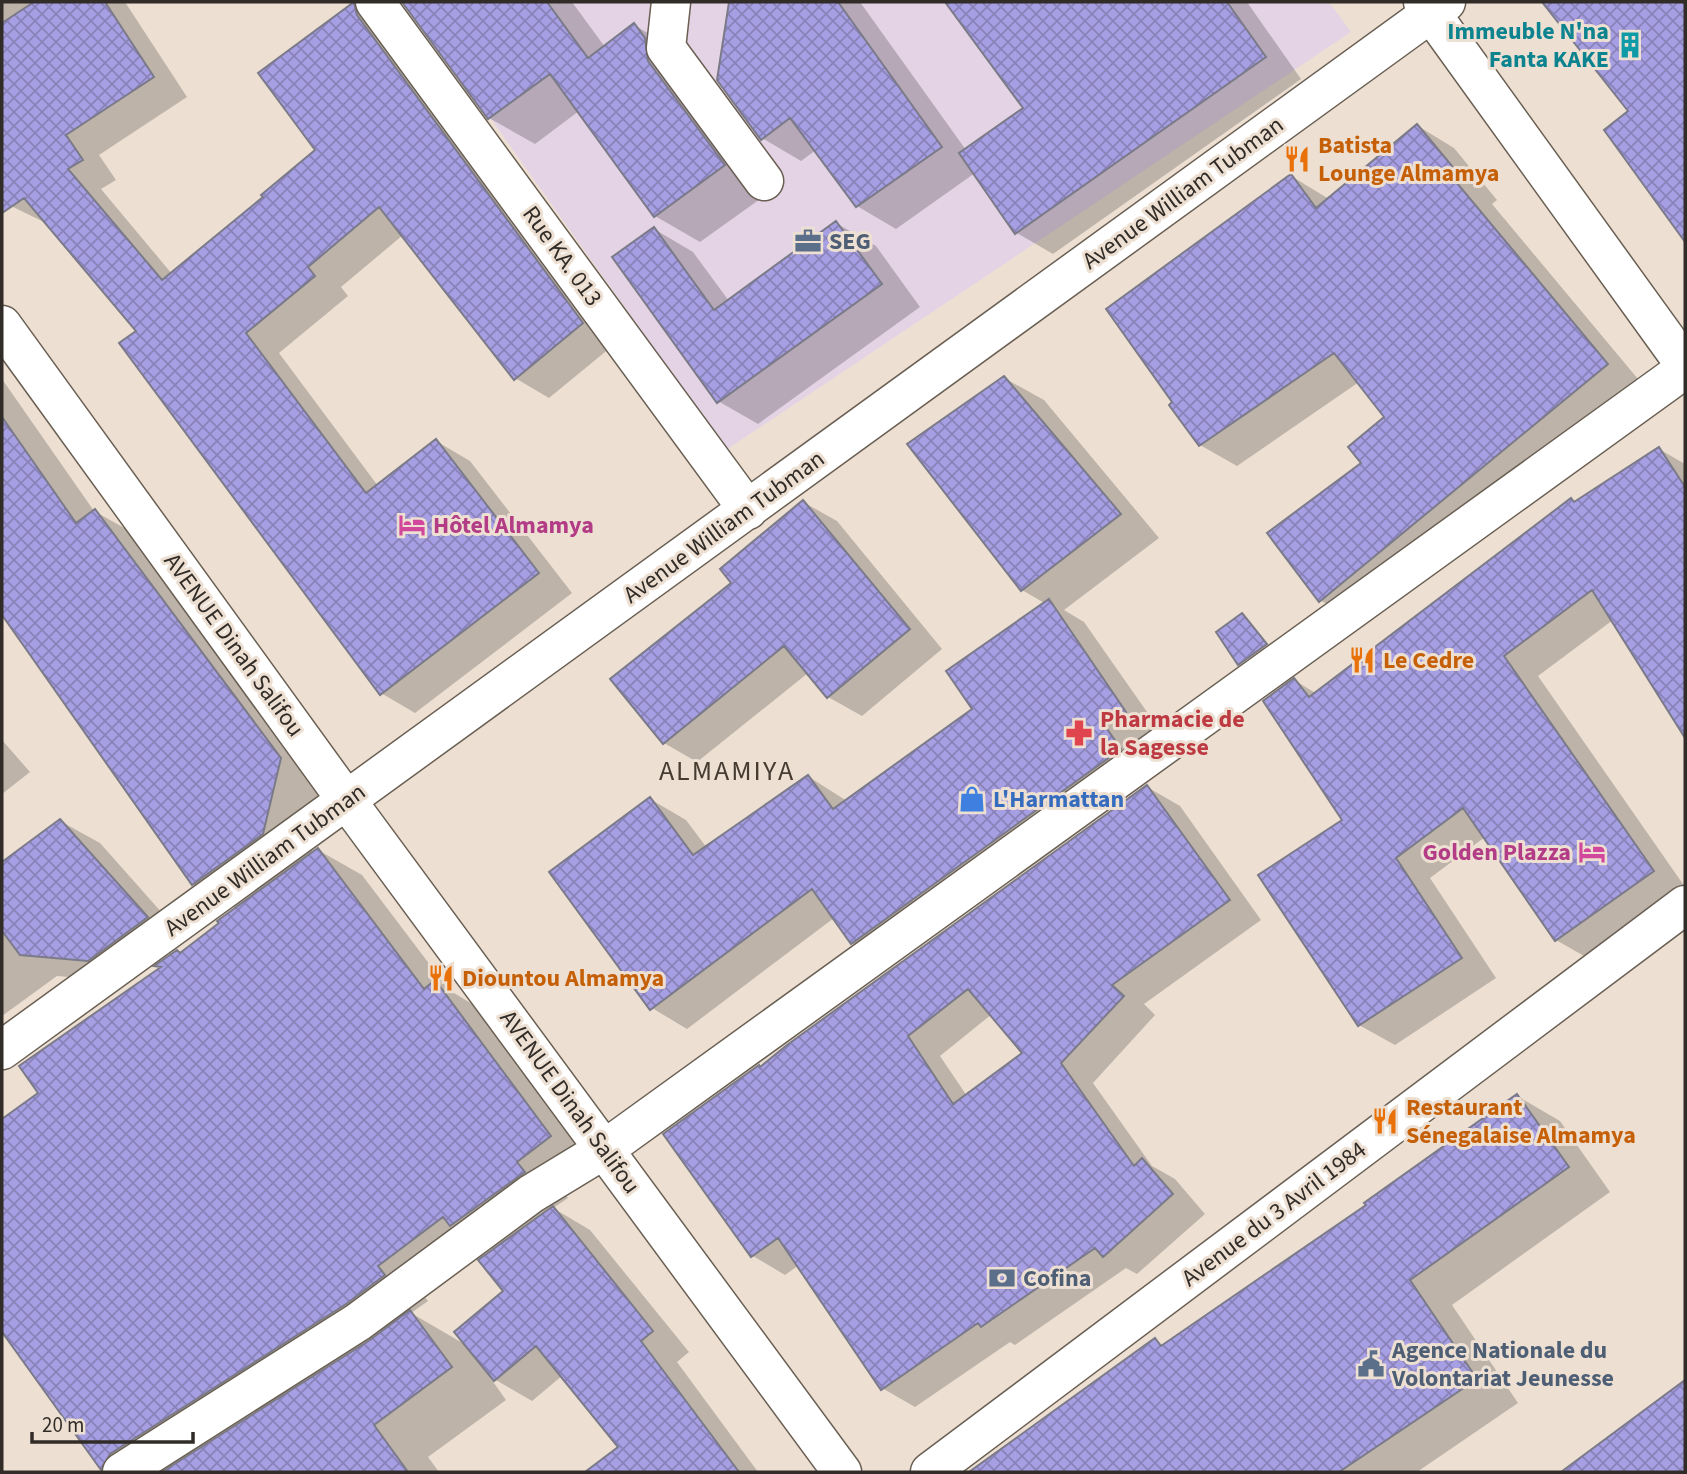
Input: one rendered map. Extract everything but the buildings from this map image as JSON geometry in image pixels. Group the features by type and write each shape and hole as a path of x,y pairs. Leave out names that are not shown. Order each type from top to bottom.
{"street":[{"name":"Rue KA. 013","path":"375,2 748,510"},
{"path":"671,2 666,48 764,181"},
{"name":"Avenue William Tubman","path":"2,1051 748,510 1433,5"},
{"path":"122,1472 358,1322 531,1195 605,1149 1685,367 1433,5"},
{"name":"AVENUE Dinah Salifou","path":"2,325 347,801 842,1472"},
{"name":"Avenue du 3 Avril 1984","path":"930,1472 1685,905"}],"shaded area":[{"name":"SEG","path":"408,2 1329,2 1351,32 726,450"}],"place":[{"name":"Immeuble N'na Fanta KAKE","path":"1630,45"},
{"name":"Batista Lounge Almamya","path":"1297,159"},
{"name":"SEG","path":"808,241"},
{"name":"Hôtel Almamya","path":"412,525"},
{"name":"Le Cedre","path":"1362,660"},
{"name":"Pharmacie de la Sagesse","path":"1079,733"},
{"name":"L'Harmattan","path":"972,799"},
{"name":"Golden Plazza","path":"1592,852"},
{"name":"Diountou Almamya","path":"441,978"},
{"name":"Restaurant Sénegalaise Almamya","path":"1385,1121"},
{"name":"Cofina","path":"1002,1278"},
{"name":"Agence Nationale du Volontariat Jeunesse","path":"1371,1364"}],"district":[{"name":"ALMAMIYA","path":"727,771"}]}
